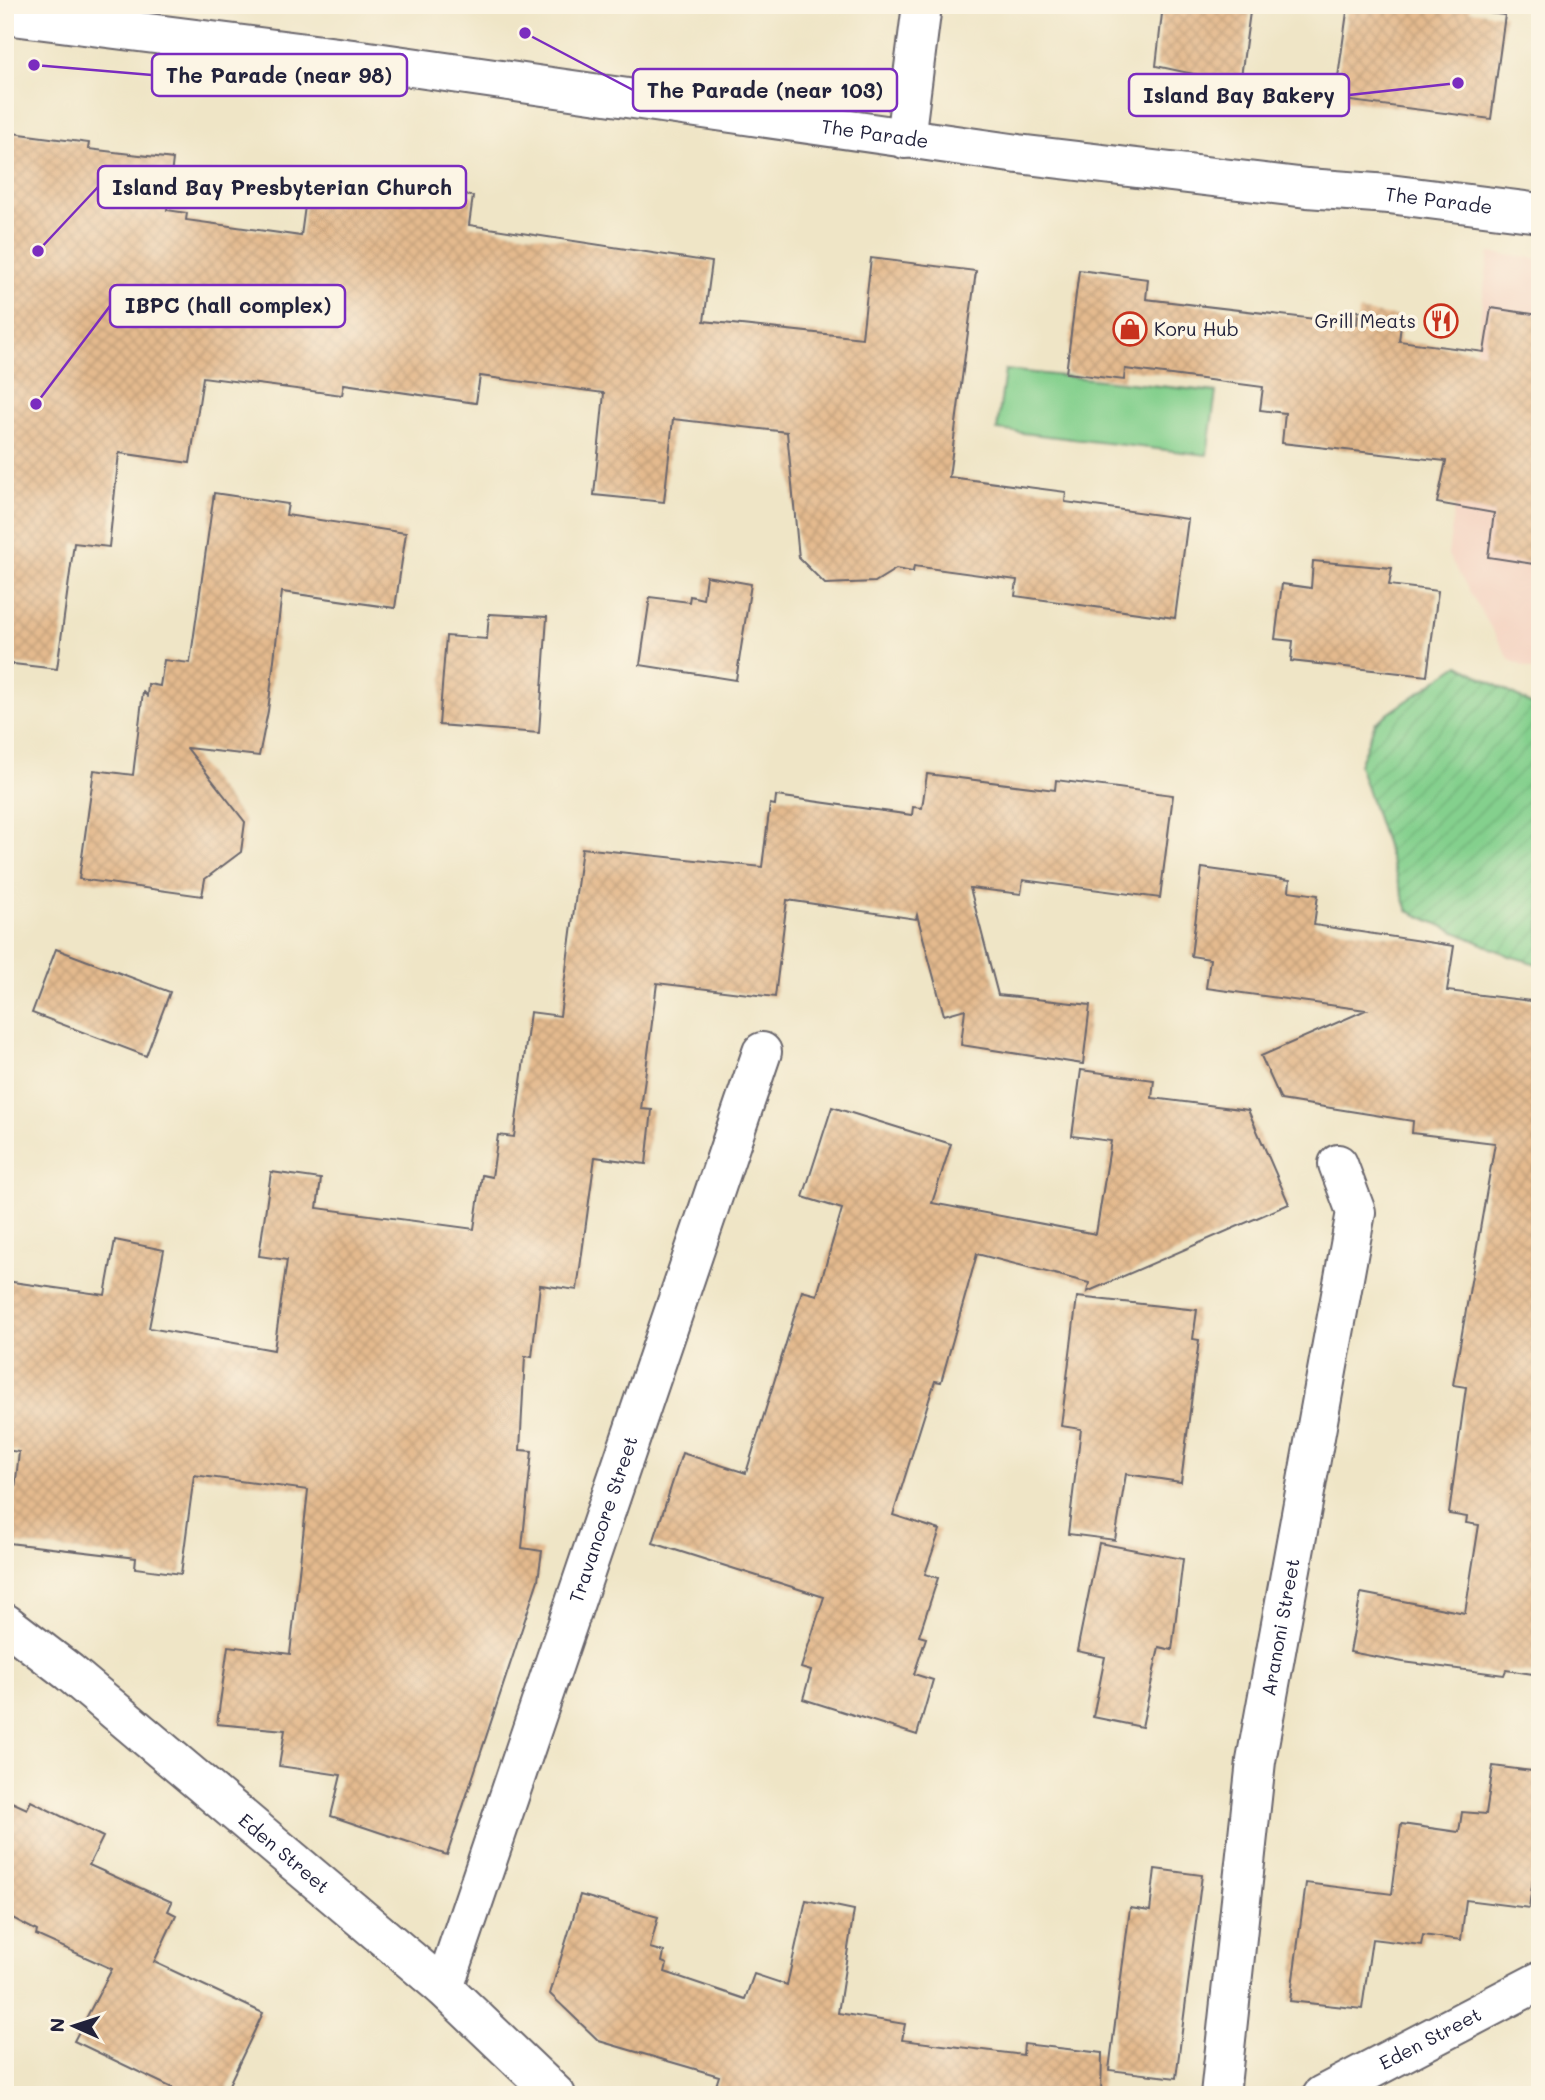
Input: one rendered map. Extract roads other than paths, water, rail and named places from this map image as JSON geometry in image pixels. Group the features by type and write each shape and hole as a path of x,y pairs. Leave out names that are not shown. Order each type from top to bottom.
{"street":[{"path":"905,139 922,5"},
{"name":"The Parade","path":"5,15 369,61 1071,161 1307,188 1400,195 1540,213"},
{"name":"Travancore Street","path":"444,1988 762,1052"},
{"name":"Aranoni Street","path":"1220,2095 1256,1761 1356,1212 1338,1164"},
{"name":"Eden Street","path":"5,1623 69,1672 444,1988 556,2095"},
{"name":"Eden Street","path":"1322,2095 1540,1981"}],"place":[{"name":"The Parade (near 103)","path":"525,33"},
{"name":"The Parade (near 98)","path":"34,65"},
{"name":"Island Bay Bakery","path":"1458,83"},
{"name":"Island Bay Presbyterian Church","path":"38,251"},
{"name":"Grill Meats","path":"1441,321"},
{"name":"Koru Hub","path":"1130,329"},
{"name":"IBPC (hall complex)","path":"36,404"}]}
